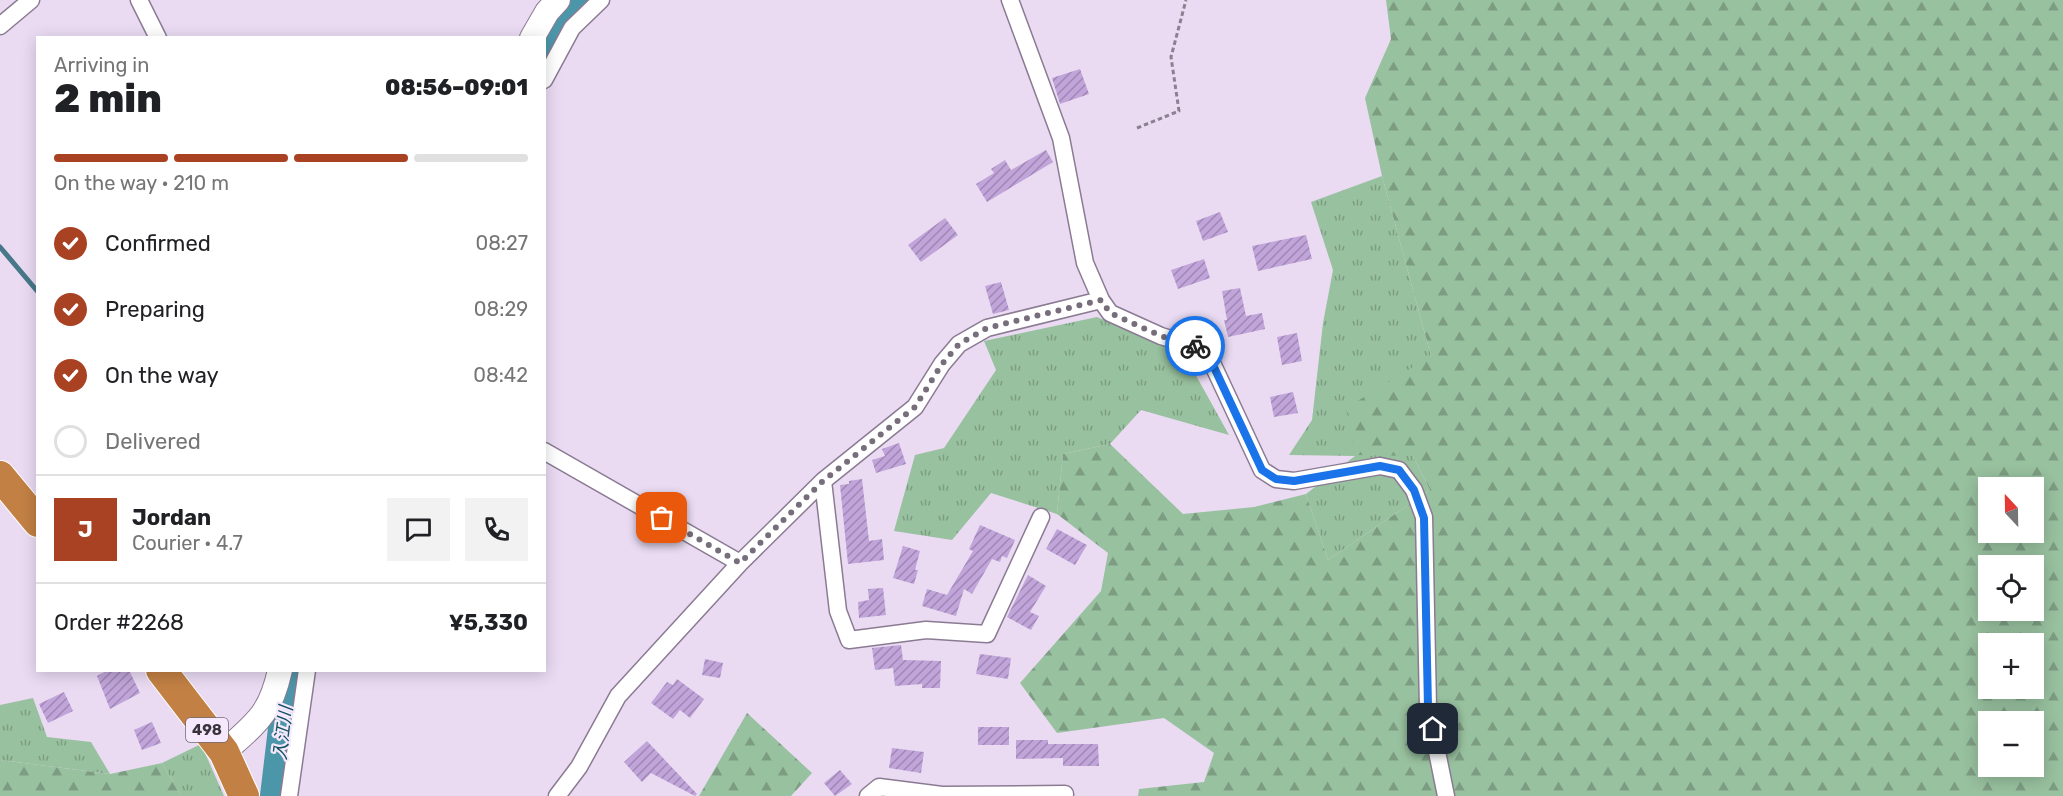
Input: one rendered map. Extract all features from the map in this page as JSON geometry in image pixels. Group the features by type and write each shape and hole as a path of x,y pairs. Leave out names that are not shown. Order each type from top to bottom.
{"highway":[{"path":"0,476 36,520"},
{"name":"498","path":"162,672 224,752 244,796"}],"main road":[{"path":"533,36 547,12 558,0"},
{"path":"224,752 262,717 274,694 280,672"}],"street":[{"path":"0,26 31,0"},
{"path":"139,0 157,36"},
{"path":"546,76 572,28 601,0"},
{"path":"1010,0 1061,138 1085,263 1101,300 1110,313 1161,336 1201,348 1212,363 1262,470 1276,479 1294,481 1380,466 1399,470 1414,490 1424,518 1428,707 1446,796"},
{"path":"556,796 579,767 618,696 740,563 823,481 915,407 942,364 959,344 987,328 1101,300"},
{"path":"546,452 740,563"},
{"path":"823,481 838,611 849,640 926,630 987,634 1041,517"},
{"path":"289,796 307,672"},
{"path":"868,796 879,787 942,795 1065,794"}],"path":[{"path":"1137,128 1179,111 1171,57 1186,0"}],"green space":[{"path":"1386,0 2063,0 2063,796 1138,796 1139,789 1204,782 1214,753 1164,718 1057,733 1020,683 1101,591 1108,553 1057,514 1063,454 1110,444 1183,514 1254,507 1306,494 1328,560 1430,490 1413,456 1355,455 1346,408 1431,356 1382,176 1365,98 1391,39"},
{"path":"1382,176 1431,356 1413,456 1430,490 1328,560 1306,494 1355,456 1289,455 1312,420 1323,323 1333,270 1311,202"},
{"path":"1097,317 1183,352 1229,435 1141,410 1110,444 1063,454 1057,514 991,493 952,540 894,531 915,455 944,448 996,370 984,341"},
{"path":"33,698 47,737 91,742 110,774 0,760 0,705"},
{"path":"747,713 812,773 791,796 699,796"},
{"path":"201,744 224,796 181,796 162,763"},
{"path":"0,760 110,774 162,763 181,796 0,796"}],"building":[{"path":"1080,69 1089,94 1060,104 1052,78"},
{"path":"1046,150 1053,162 987,202 976,184 994,173 991,169 1005,160 1011,170"},
{"path":"1220,212 1228,232 1203,241 1196,221"},
{"path":"945,218 958,235 921,262 908,245"},
{"path":"1306,235 1312,259 1258,271 1252,246"},
{"path":"1204,259 1210,278 1178,289 1171,270"},
{"path":"1001,282 1009,310 993,314 985,286"},
{"path":"1240,288 1246,316 1262,313 1265,329 1228,337 1222,291"},
{"path":"1297,333 1302,361 1282,365 1277,337"},
{"path":"1293,392 1298,413 1274,417 1270,397"},
{"path":"899,443 906,464 876,473 872,460 885,456 882,449"},
{"path":"862,479 869,541 882,539 884,560 848,564 840,485"},
{"path":"980,525 1015,540 1007,558 1002,556 1000,562 992,559 972,594 964,589 956,616 922,606 927,589 947,595 973,551 969,549"},
{"path":"1057,529 1087,545 1075,565 1046,549"},
{"path":"903,546 920,551 914,584 893,578"},
{"path":"1028,575 1046,586 1030,612 1039,616 1031,630 1007,617"},
{"path":"883,588 886,615 859,618 858,602 869,600 868,589"},
{"path":"901,645 903,660 941,661 940,688 922,688 922,684 895,686 893,668 875,670 872,648"},
{"path":"980,654 1011,658 1008,679 976,674"},
{"path":"705,659 723,663 720,678 702,675"},
{"path":"104,672 130,672 140,693 110,709 97,676"},
{"path":"677,679 704,699 690,718 680,710 673,719 651,703 667,682 673,685"},
{"path":"64,692 73,711 48,723 39,704"},
{"path":"152,722 161,743 142,750 134,730"},
{"path":"978,727 1009,727 1009,745 978,745"},
{"path":"1016,740 1048,740 1048,744 1098,744 1099,766 1063,766 1063,758 1016,759"},
{"path":"647,741 697,794 695,796 651,773 642,782 624,762"},
{"path":"892,748 924,752 921,773 889,768"},
{"path":"840,770 852,784 835,796 824,783"}],"waterway":[{"name":"入江川","path":"546,42 560,21 580,0"},
{"path":"0,247 36,290"},
{"name":"入江川","path":"276,796 291,672"}],"way so far":[{"path":"662,518 740,563 823,481 915,407 942,364 959,344 987,328 1101,300 1110,313 1161,336 1195,346"}],"route":[{"path":"1195,346 1201,348 1212,363 1262,470 1276,479 1294,481 1380,466 1399,470 1414,490 1424,518 1428,707 1433,729"}]}
